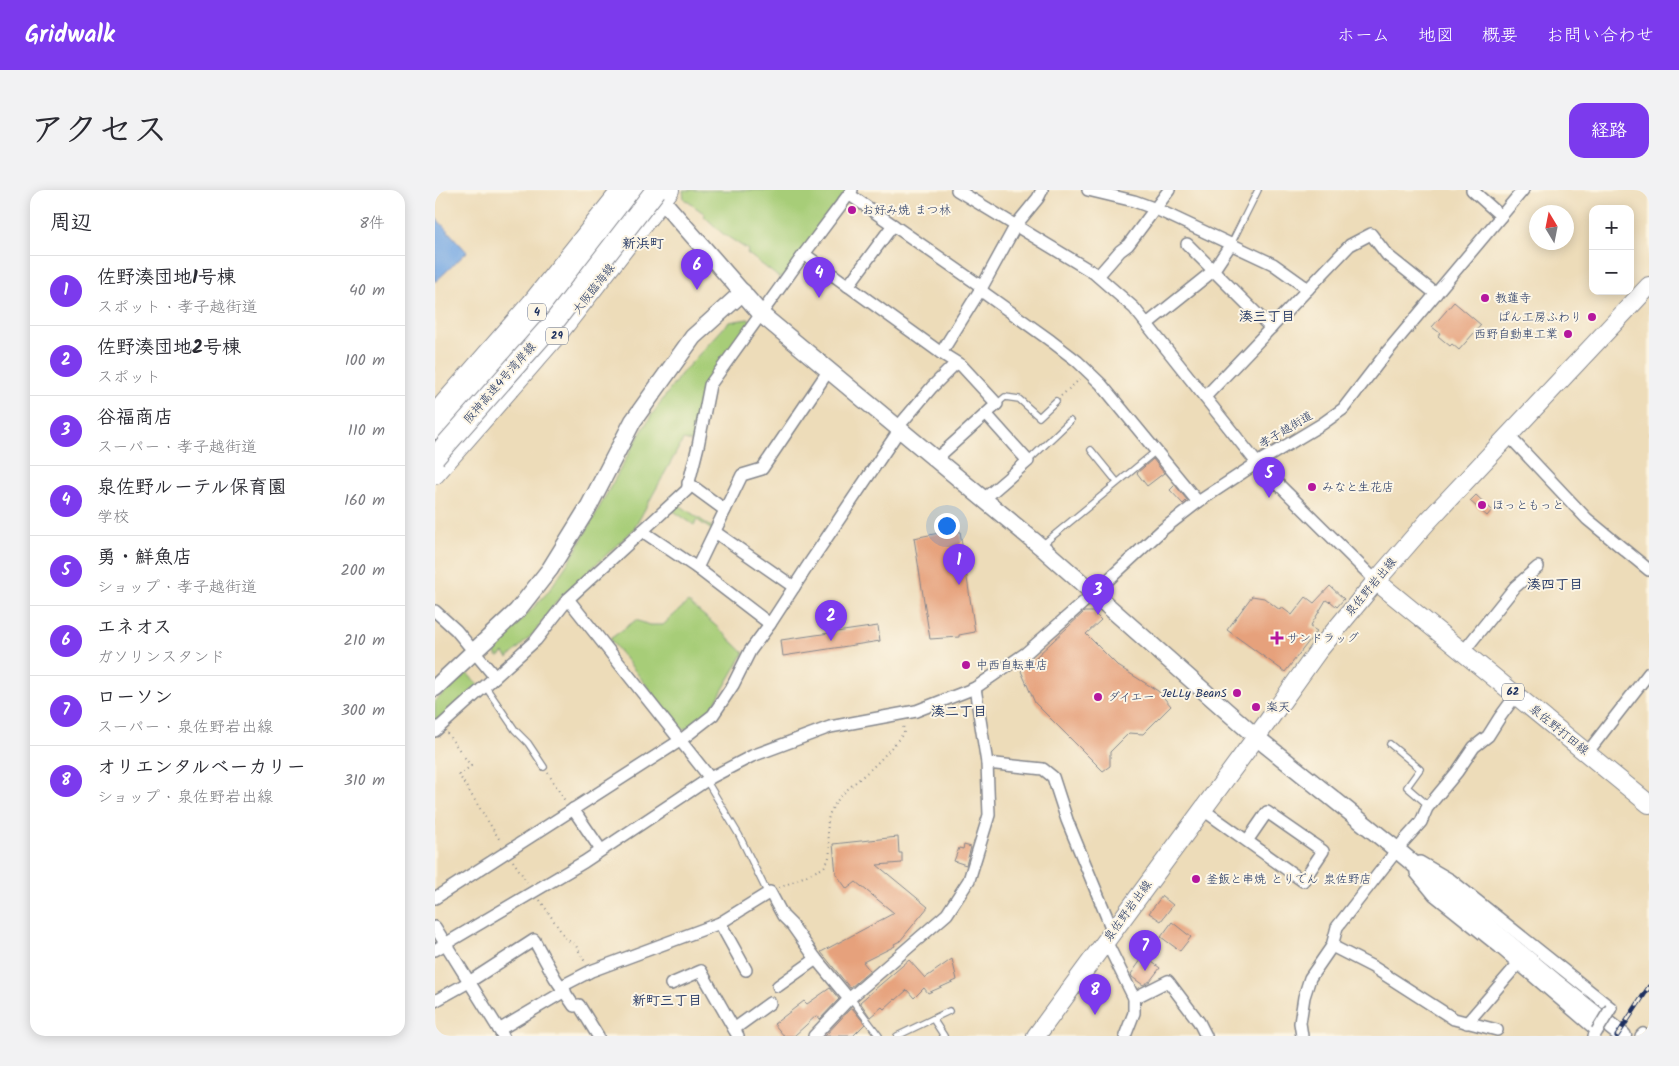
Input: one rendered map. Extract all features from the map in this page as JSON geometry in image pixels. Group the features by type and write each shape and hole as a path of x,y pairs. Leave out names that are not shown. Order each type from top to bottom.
{"highway":[{"name":"阪神高速4号湾岸線","path":"435,429 539,310 634,190"},
{"name":"阪神高速4号湾岸線","path":"435,457 554,322 661,193"}],"main road":[{"path":"435,413 531,303 621,190"},
{"name":"大阪臨海線","path":"435,475 560,332 661,193"},
{"name":"泉佐野岩出線","path":"1036,1036 1318,651 1428,521 1649,286"},
{"name":"泉佐野打田線","path":"1376,581 1649,804"}],"street":[{"path":"957,190 1098,276 1134,308 1257,463 1376,581"},
{"path":"941,353 981,288 1016,225 1038,198 1042,190"},
{"path":"1088,190 1134,201 1156,209 1273,264 1308,289"},
{"path":"1098,276 1120,251 1128,245 1169,190"},
{"path":"1471,190 1501,216"},
{"name":"孝子越街道","path":"435,950 601,850 708,779 752,756 830,727 916,710 975,688 1026,653 1162,530 1198,502 1343,409 1387,352 1523,190"},
{"path":"435,731 536,640 568,599 687,490 710,385 851,192 893,225 981,288 1088,371 1101,384 1198,502"},
{"path":"661,193 762,314 1040,546 1256,737 1397,850 1554,982 1623,1036"},
{"path":"848,286 893,225"},
{"path":"1205,397 1350,246 1371,234 1387,255 1436,294"},
{"path":"1187,244 1271,328"},
{"path":"1147,324 1213,271 1231,244"},
{"path":"804,254 941,353 962,366 997,404 936,459"},
{"path":"435,688 517,611 550,570 589,506 633,421 693,337 743,292"},
{"path":"435,898 681,740 713,715 733,685 750,652 899,428 932,387 956,363"},
{"path":"697,568 742,475 762,469 829,370"},
{"path":"984,499 1029,461 986,414"},
{"path":"1507,435 1587,519 1649,570"},
{"path":"688,483 725,510"},
{"path":"642,531 697,568 770,624"},
{"path":"715,532 794,587"},
{"path":"1463,652 1515,587 1538,567"},
{"path":"568,599 681,740 708,779"},
{"path":"435,612 456,630 495,677"},
{"path":"1587,753 1647,680"},
{"path":"814,1036 849,998 947,914 969,880 989,815 987,763 975,688"},
{"path":"1302,1036 1300,1023 1310,978 1332,946 1337,927 1421,822 1429,806 1457,772 1474,747 1488,736 1516,695"},
{"path":"987,763 1043,769 1053,777 1109,936 1134,998 1134,1013 1125,1036"},
{"path":"572,810 601,850"},
{"path":"1203,810 1303,881 1323,851 1267,812 1247,841"},
{"path":"1397,850 1451,880 1611,1008 1595,1034 1518,964 1434,895 1397,850"},
{"path":"435,927 501,1033 591,971 720,923 769,893 783,916 849,998"},
{"path":"720,923 746,970"},
{"path":"435,1001 469,982 534,940 555,978 574,1006 579,1005 598,1036"},
{"path":"1332,946 1373,967 1454,1019 1497,1030"},
{"path":"778,986 816,959"},
{"path":"1467,1022 1518,964"},
{"path":"671,984 701,971 736,1033 770,1004"},
{"path":"1134,998 1168,981 1199,1022 1206,1036"}],"lane":[{"path":"1231,244 1258,190"},
{"path":"997,404 1005,397 1019,399 1039,417 1056,401"},
{"path":"1029,461 1069,421"},
{"path":"1091,450 1117,482"},
{"path":"1040,546 1156,451"},
{"path":"485,686 515,730 528,743 544,767"},
{"path":"1390,744 1420,769 1407,787 1429,806"},
{"path":"708,779 769,893"},
{"path":"849,998 879,1036"},
{"path":"897,1036 949,1011"},
{"path":"933,1019 944,1036"}],"path":[{"path":"1056,401 1088,371"},
{"path":"769,893 823,868 828,863 830,857 827,824 830,812 849,787 873,767 904,733 901,713"},
{"path":"544,767 572,810"}],"green space":[{"path":"683,190 848,190 781,279 747,253 748,250 722,233 704,216 705,214 684,199"},
{"path":"748,319 751,321 708,383 693,442 683,440 634,529 557,601 534,633 508,658 504,653 499,657 495,654 496,647 548,592 572,557 633,446 651,416 681,374 729,322"},
{"path":"678,504 713,528 712,530 697,520 694,525 672,510"},
{"path":"688,602 744,653 712,708 686,729 680,728 610,639 636,620 649,625 663,625"},
{"path":"467,673 478,685 435,723 435,701"}],"water":[{"path":"435,217 467,252 435,282"}],"building":[{"path":"1454,302 1481,325 1459,350 1452,344 1450,346 1438,336 1440,333 1432,327"},
{"path":"1153,459 1164,473 1147,486 1137,473"},
{"path":"1175,485 1187,500 1183,504 1170,490"},
{"path":"1476,495 1492,510 1487,516 1470,501"},
{"path":"960,531 975,632 959,635 959,637 930,639 914,538"},
{"path":"1330,586 1344,599 1337,607 1326,600 1310,627 1317,631 1285,672 1227,630 1252,596 1264,598 1280,610 1281,607 1292,615 1306,597 1314,603"},
{"name":"ダイエー","path":"1084,612 1093,612 1101,620 1086,634 1118,666 1158,691 1171,706 1143,734 1129,733 1110,752 1110,766 1103,771 1035,703 1021,671"},
{"path":"878,626 880,641 783,656 781,640"},
{"path":"898,837 899,853 902,853 902,863 877,865 928,907 900,941 894,944 895,946 863,962 870,971 850,988 821,952 894,913 856,882 847,889 836,874 833,844"},
{"path":"964,845 971,847 966,865 954,861 959,848 963,849"},
{"path":"1162,896 1173,905 1161,921 1149,913"},
{"path":"1172,922 1191,937 1180,951 1161,937"},
{"path":"1144,956 1160,968 1150,981 1143,985 1132,977 1131,974"},
{"path":"952,959 957,980 928,993 924,988 914,998 907,990 884,1009 882,1007 870,1017 860,1002 909,960 925,978"},
{"path":"830,988 839,999 820,1019 817,1015 794,1036 784,1036 774,1024 804,1001 807,1004"},
{"path":"852,1008 865,1024 853,1036 825,1036 849,1010"}],"railway":[{"path":"1617,1036 1649,987"}],"place":[{"name":"お好み焼 まつ林","path":"852,210"},
{"name":"エネオス","path":"697,290"},
{"name":"泉佐野ルーテル保育園","path":"819,298"},
{"name":"教蓮寺","path":"1485,298"},
{"name":"ぱん工房ふわり","path":"1592,317"},
{"name":"西野自動車工業","path":"1568,334"},
{"name":"みなと生花店","path":"1312,487"},
{"name":"勇・鮮魚店","path":"1269,498"},
{"name":"ほっともっと","path":"1482,505"},
{"name":"佐野湊団地1号棟","path":"959,585"},
{"name":"谷福商店","path":"1098,615"},
{"name":"サンドラッグ","path":"1277,638"},
{"name":"佐野湊団地2号棟","path":"831,641"},
{"name":"中西自転車店","path":"966,665"},
{"name":"JeLLy BeanS","path":"1237,693"},
{"name":"ダイエー","path":"1098,697"},
{"name":"楽天","path":"1256,707"},
{"name":"釜飯と串焼 とりでん 泉佐野店","path":"1196,879"},
{"name":"ローソン","path":"1145,971"},
{"name":"オリエンタルベーカリー","path":"1095,1015"}],"district":[{"name":"新浜町","path":"643,244"},
{"name":"湊三丁目","path":"1267,317"},
{"name":"湊四丁目","path":"1555,585"},
{"name":"湊二丁目","path":"959,712"},
{"name":"新町三丁目","path":"667,1001"}]}
